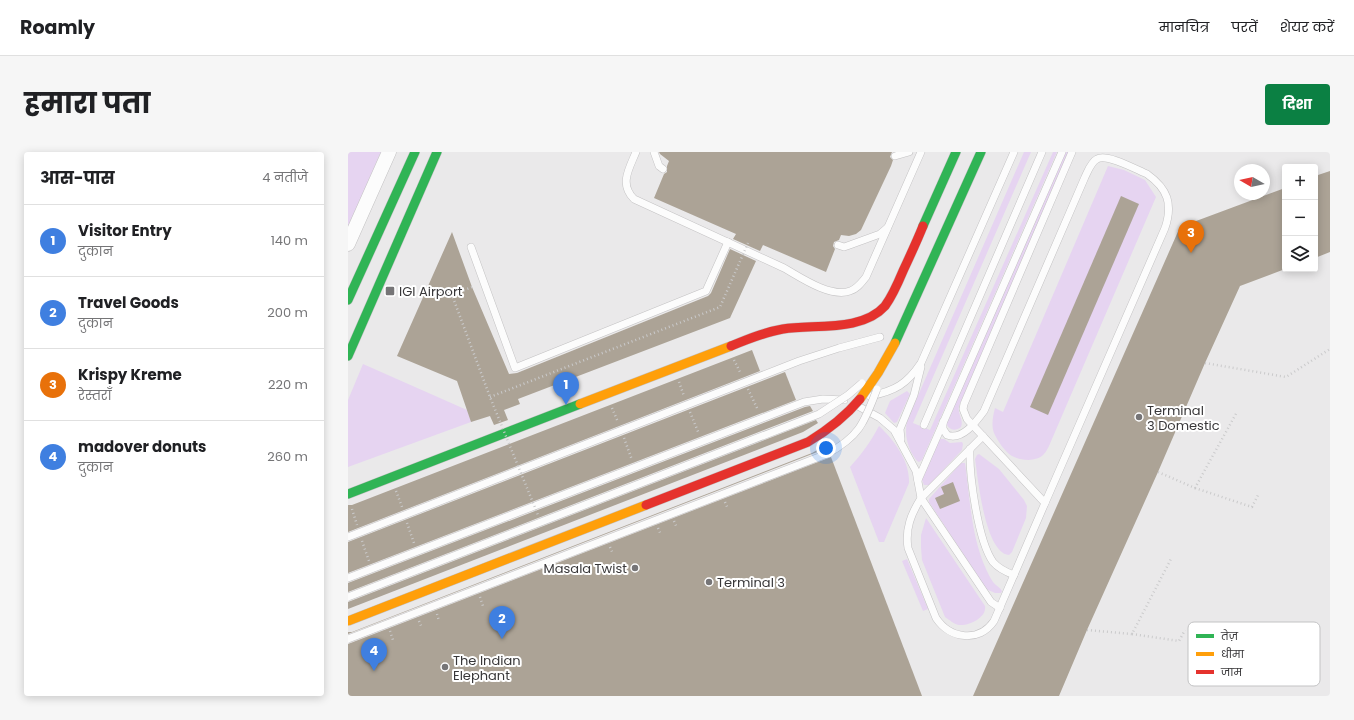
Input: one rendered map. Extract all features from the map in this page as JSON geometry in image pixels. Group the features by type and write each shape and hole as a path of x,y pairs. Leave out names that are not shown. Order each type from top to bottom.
{"main road":[{"path":"348,300 415,152"},
{"path":"348,356 437,152"},
{"path":"348,494 761,334 782,329 843,324 869,318 879,312 888,303 895,290 956,152"},
{"path":"348,621 803,444 821,435 844,419 857,404 872,382 895,343 981,152"}],"street":[{"path":"348,244 389,152"}],"lane":[{"path":"636,152 627,172 626,180 629,194 634,199 784,268 807,282 836,292 844,292 856,288 866,277 921,152"},
{"path":"654,152 658,166 663,169"},
{"path":"895,156 909,152"},
{"path":"348,578 804,402 823,399 845,400 886,392 904,384 915,373 921,363 1014,152"},
{"path":"924,426 1042,152"},
{"path":"918,481 1062,152"},
{"path":"1044,503 972,425 964,414 963,409 965,398 1072,152"},
{"path":"943,422 944,432 947,435 954,437 962,434 982,415 1085,177 1094,161 1098,158 1106,157 1148,174 1165,192 1168,201 1168,219 994,621 991,626 979,634 963,636 954,634 941,625 936,618 907,543 907,530 916,505 921,498 983,436"},
{"path":"838,245 844,247 880,234 888,226"},
{"path":"471,247 515,368 706,291 728,242"},
{"path":"348,537 799,361 880,336"},
{"path":"348,597 819,414 848,395 866,379 895,343"},
{"path":"348,640 827,454 850,439 866,418 895,343"},
{"path":"901,441 900,429 914,395 921,363"},
{"path":"845,400 884,421 894,430 916,471 921,498 991,602 1000,608"},
{"path":"970,449 970,468 977,515 982,536 992,561 1003,571 1014,575"}],"path":[{"path":"490,397 720,306 748,243"},
{"path":"472,287 452,295 490,397 540,522"},
{"path":"1205,363 1286,377 1330,349"},
{"path":"1195,488 1236,412"},
{"path":"1158,472 1195,488 1252,507 1259,493"},
{"path":"1132,634 1172,557"},
{"path":"558,566 561,573"},
{"path":"1087,630 1132,634 1179,641 1185,630"}],"shaded area":[{"path":"348,152 381,152 348,227"},
{"path":"1024,152 1031,152 913,423 930,430 1053,152 1057,152 922,460 919,462 911,452 908,444 906,433 907,421"},
{"path":"1064,152 1069,152 959,406 962,421 961,427 954,430 948,427 946,422"},
{"path":"1108,166 1124,170 1145,180 1156,197 1048,449 1041,457 1029,460 1016,458 1004,449 994,433 992,424 995,408 1003,412"},
{"path":"363,364 467,410 471,422 348,467 348,400"},
{"path":"907,391 910,394 897,422 894,423 885,413 890,401"},
{"path":"879,426 900,452 909,475 909,483 884,542 879,542 850,467 866,447"},
{"path":"944,439 950,443 962,442 962,450 929,485 924,485 922,480 939,440"},
{"path":"979,454 999,469 1024,500 1027,506 1026,518 1012,552 1009,555 1001,551 994,542 988,529 981,498 975,459"},
{"path":"961,463 965,463 974,530 981,556 990,577 1002,591 1001,593 995,593 986,589 929,502 929,499"},
{"path":"926,518 985,606 985,610 981,617 973,622 959,625 953,623 945,617 922,560 921,535"},
{"path":"907,559 928,609 923,611 902,561"}],"building":[{"path":"659,152 892,152 890,157 893,160 861,230 856,234 849,236 841,235 839,240 834,242 833,246 835,249 826,272 763,245 760,251 733,239 736,234 654,198 664,174 667,172 669,161"},
{"path":"1330,171 1330,252 1318,257 1318,200 1318,175"},
{"name":"Terminal 3 Domestic","path":"1282,189 1282,270 1240,286 1059,696 973,696 1180,227 1253,200 1270,200 1270,194"},
{"path":"1121,196 1139,204 1048,415 1030,407"},
{"path":"452,232 472,287 509,374 517,373 708,296 711,293 730,249 756,261 730,318 518,399 520,404 504,410 508,420 494,425 490,416 471,422 457,381 397,356"},
{"path":"752,350 760,371 348,532 348,505 352,505"},
{"path":"785,372 796,400 348,573 348,542"},
{"path":"810,406 813,411 348,592 348,583"},
{"path":"816,420 818,423 803,432 348,609 348,602"},
{"path":"826,445 828,448 348,634 348,632 352,632 812,453"},
{"name":"Terminal 3","path":"831,457 922,696 348,696 348,644"},
{"path":"953,482 960,501 940,509 935,498 944,494 941,487"}],"traffic: fast":[{"path":"348,300 415,152"},
{"path":"348,356 437,152"},
{"path":"923,226 956,152"},
{"path":"895,343 981,152"},
{"path":"348,494 580,404"}],"traffic: slow":[{"path":"860,399 878,373 895,343"},
{"path":"580,404 731,346"},
{"path":"348,621 646,505"}],"traffic: jam":[{"path":"731,346 776,330 851,323 864,320 875,314 885,306 893,293 923,226"},
{"path":"646,505 808,442 836,423 860,399"}],"place":[{"name":"Krispy Kreme","path":"1191,253"},
{"name":"IGI Airport","path":"390,291"},
{"name":"Visitor Entry","path":"566,405"},
{"name":"Terminal 3 Domestic","path":"1139,417"},
{"name":"Masala Twist","path":"635,568"},
{"name":"Terminal 3","path":"709,582"},
{"name":"Travel Goods","path":"502,639"},
{"name":"The Indian Elephant","path":"445,667"},
{"name":"madover donuts","path":"374,671"}]}
